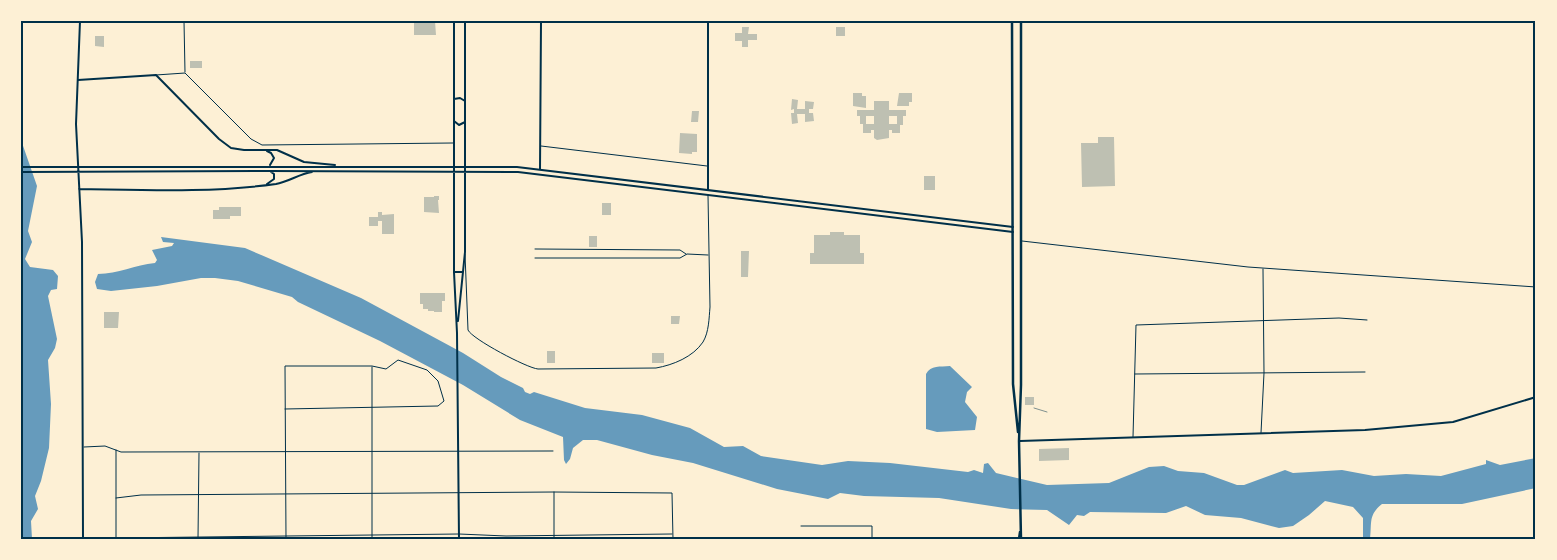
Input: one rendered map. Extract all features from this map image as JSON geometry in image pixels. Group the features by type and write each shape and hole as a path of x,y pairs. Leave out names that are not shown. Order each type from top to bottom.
{"main road":[{"path":"80,21 76,124 80,189 83,309 83,539"},
{"path":"454,21 454,272 457,333 459,539"},
{"path":"457,333 465,252 465,21"},
{"path":"540,174 541,21"},
{"path":"708,21 708,194"},
{"path":"1012,21 1013,384 1019,441 1020,539"},
{"path":"1019,441 1021,21"},
{"path":"78,80 156,75 226,145 236,150 283,152 304,162 340,166"},
{"path":"454,99 460,98 465,101"},
{"path":"1013,106 1021,106"},
{"path":"454,121 459,126 466,122"},
{"path":"265,150 273,155 273,161 270,166"},
{"path":"21,167 497,166 540,169 1013,227 1021,230"},
{"path":"21,172 157,173 495,170 1013,232 1021,230"},
{"path":"266,184 273,181 274,176 269,171"},
{"path":"80,189 201,190 237,188 285,182 318,171"},
{"path":"454,272 464,272"},
{"path":"1019,441 1261,434 1440,425 1536,397"},
{"path":"1016,411 1020,412"}],"street":[{"path":"184,21 185,73 251,138 262,145 454,143"},
{"path":"156,75 185,73"},
{"path":"541,146 708,166"},
{"path":"465,252 469,333 529,367 541,369 656,368 682,360 703,342 708,326 710,307 708,194"},
{"path":"1021,241 1263,268 1536,287"},
{"path":"535,249 680,250 687,254 709,255"},
{"path":"534,258 680,258 687,254"},
{"path":"1261,434 1264,373 1263,268"},
{"path":"460,292 464,289 468,292"},
{"path":"1133,437 1136,325 1339,318 1367,320"},
{"path":"285,409 438,406 444,401 438,381 427,370 398,360 386,369 372,366 285,366 285,409 285,451 286,537"},
{"path":"372,366 372,538"},
{"path":"1135,374 1365,372"},
{"path":"83,447 105,446 122,452 553,451"},
{"path":"116,449 116,538 372,538 459,534 506,536 673,534"},
{"path":"198,538 199,452"},
{"path":"554,492 554,539"},
{"path":"116,498 141,495 672,493 673,539"},
{"path":"801,526 872,526 872,539"}],"path":[{"path":"1034,408 1047,412"}],"water":[{"path":"21,140 37,186 28,231 32,242 25,259 30,267 53,270 58,276 57,289 51,290 48,296 57,339 55,348 48,360 51,404 49,448 41,481 35,496 38,509 31,521 32,539 21,539"},
{"path":"161,237 245,248 361,298 463,353 530,394 534,392 585,408 642,415 690,428 724,447 743,446 761,456 822,465 848,461 890,463 968,472 974,470 983,473 984,464 988,463 996,473 1047,485 1109,483 1149,467 1164,466 1178,471 1204,473 1237,485 1244,485 1285,470 1293,473 1342,470 1374,476 1406,474 1441,476 1486,464 1486,460 1500,465 1536,458 1536,488 1462,504 1382,504 1374,512 1370,539 1363,539 1363,518 1353,507 1325,501 1293,526 1279,528 1241,518 1205,515 1186,506 1166,513 1090,512 1084,516 1077,515 1069,525 1047,510 1011,509 939,498 864,496 840,493 828,499 777,489 693,463 652,455 597,440 583,440 573,448 570,459 566,464 564,460 563,437 520,420 463,385 380,341 298,302 292,297 238,281 215,278 201,278 157,286 111,291 97,289 95,282 98,274 113,273 155,263 157,260 152,250 172,246 174,243 163,242"},
{"path":"950,366 972,387 967,392 965,402 977,417 975,430 937,432 926,429 926,374 933,368"}],"building":[{"path":"414,21 435,21 436,35 414,35"},
{"path":"742,27 749,27 748,34 757,34 757,40 748,40 748,47 742,47 742,41 735,41 735,33 742,33"},
{"path":"836,27 845,27 845,36 836,36"},
{"path":"95,36 104,36 104,47 95,46"},
{"path":"190,61 202,61 202,68 190,68"},
{"path":"853,93 862,93 862,96 866,96 866,108 853,106"},
{"path":"899,93 912,93 912,102 909,102 909,106 897,106"},
{"path":"792,99 798,100 797,109 805,109 805,101 814,102 813,109 809,109 809,113 813,113 814,121 805,122 805,114 797,114 798,123 792,124 791,113 794,113 794,109 791,110"},
{"path":"874,101 889,101 889,110 906,110 906,116 903,116 903,125 900,125 900,133 892,133 892,130 889,130 889,138 877,140 874,138 874,130 871,130 871,133 863,133 863,124 860,124 860,116 857,116 857,110 874,110","holes":["866,116 874,116 874,124 866,124","889,116 897,116 897,124 889,124"]},
{"path":"692,111 699,111 698,122 691,122"},
{"path":"680,133 697,134 697,152 692,152 692,154 679,153"},
{"path":"1098,137 1114,137 1115,186 1082,187 1081,143 1098,143"},
{"path":"924,176 935,176 935,190 924,190"},
{"path":"439,196 439,213 424,212 424,197"},
{"path":"602,203 611,203 611,215 602,215"},
{"path":"219,207 241,207 241,216 230,216 230,219 213,219 213,210 219,210"},
{"path":"378,212 382,212 382,215 394,214 394,234 382,234 382,221 378,221 378,226 369,226 369,217 378,217"},
{"path":"830,232 844,232 844,235 860,235 860,253 864,253 864,264 810,264 810,253 814,253 814,235 830,235"},
{"path":"589,236 597,236 597,247 589,247"},
{"path":"741,251 749,251 748,277 741,277"},
{"path":"420,293 445,293 445,301 442,301 442,312 423,309 423,304 420,304"},
{"path":"104,312 119,312 118,328 104,328"},
{"path":"671,316 680,316 679,324 671,324"},
{"path":"547,351 555,351 555,363 547,363"},
{"path":"652,353 664,353 664,363 652,363"},
{"path":"1025,397 1034,397 1034,405 1025,405"},
{"path":"1069,448 1069,460 1039,461 1039,449"}]}
